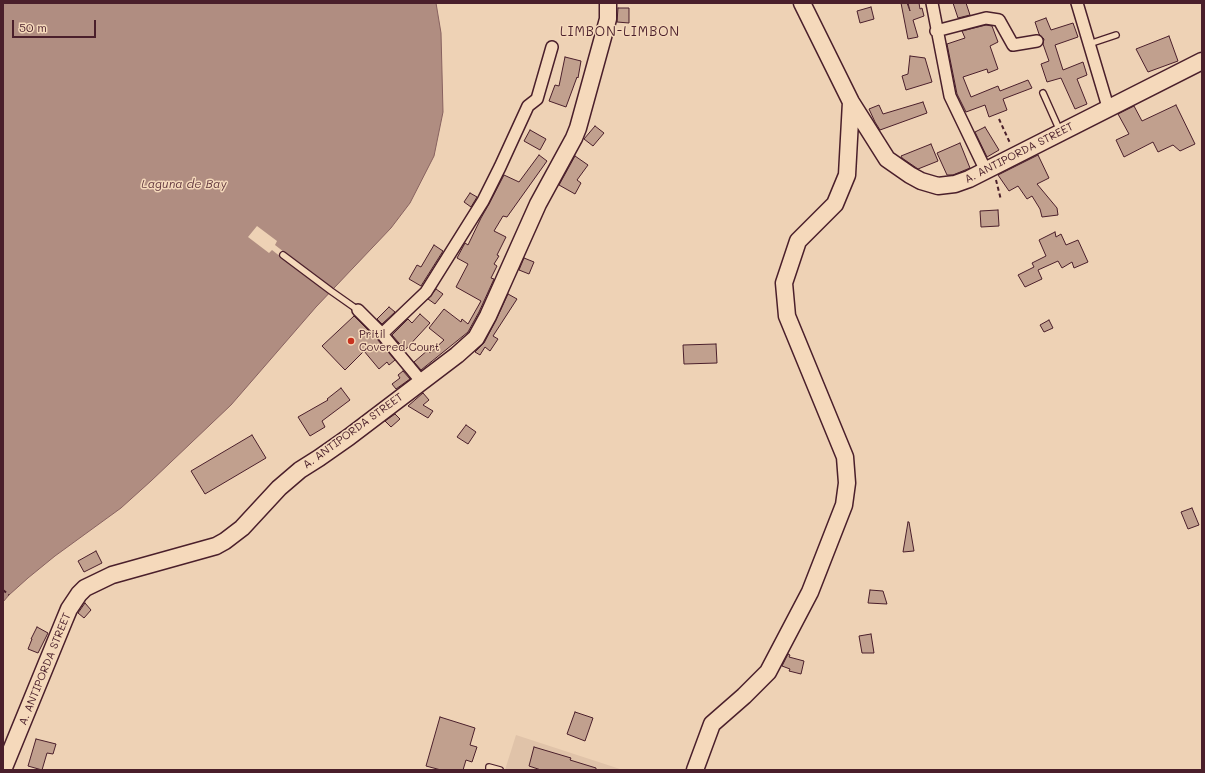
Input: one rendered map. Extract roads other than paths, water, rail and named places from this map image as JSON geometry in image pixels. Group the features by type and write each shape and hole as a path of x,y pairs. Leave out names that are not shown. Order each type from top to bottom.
{"street":[{"name":"A. ANTIPORDA STREET","path":"3,770 67,615 79,594 85,588 112,575 216,546 225,541 242,528 291,477 343,441 471,344 476,338 488,316 538,204 578,128 608,19 608,3"},
{"name":"A. ANTIPORDA STREET","path":"802,3 851,102 887,159 904,172 922,181 938,186 955,184 989,169 1202,60"},
{"path":"932,3 936,30 950,96 989,169"},
{"path":"1076,3 1108,107"},
{"path":"936,30 986,18 999,20 1013,45 1037,41"},
{"path":"382,334 426,292 483,201 528,106 537,99 552,47"},
{"path":"695,770 712,724 744,696 768,672 810,592 844,505 847,483 844,457 787,316 784,283 798,241 835,204 847,175 851,102"},
{"path":"358,310 382,334 421,381"}],"lane":[{"path":"1089,44 1116,35"},
{"path":"1043,92 1060,132"},
{"path":"283,255 358,310"},
{"path":"489,770 489,768 500,770"}],"water":[{"name":"Laguna de Bay","path":"3,3 436,3 441,33 443,112 434,156 410,203 391,228 316,307 231,405 121,508 55,556 28,578 3,602"}],"place":[{"name":"Pritil Covered Court","path":"351,341"}],"district":[{"name":"LIMBON-LIMBON","path":"620,32"}]}
